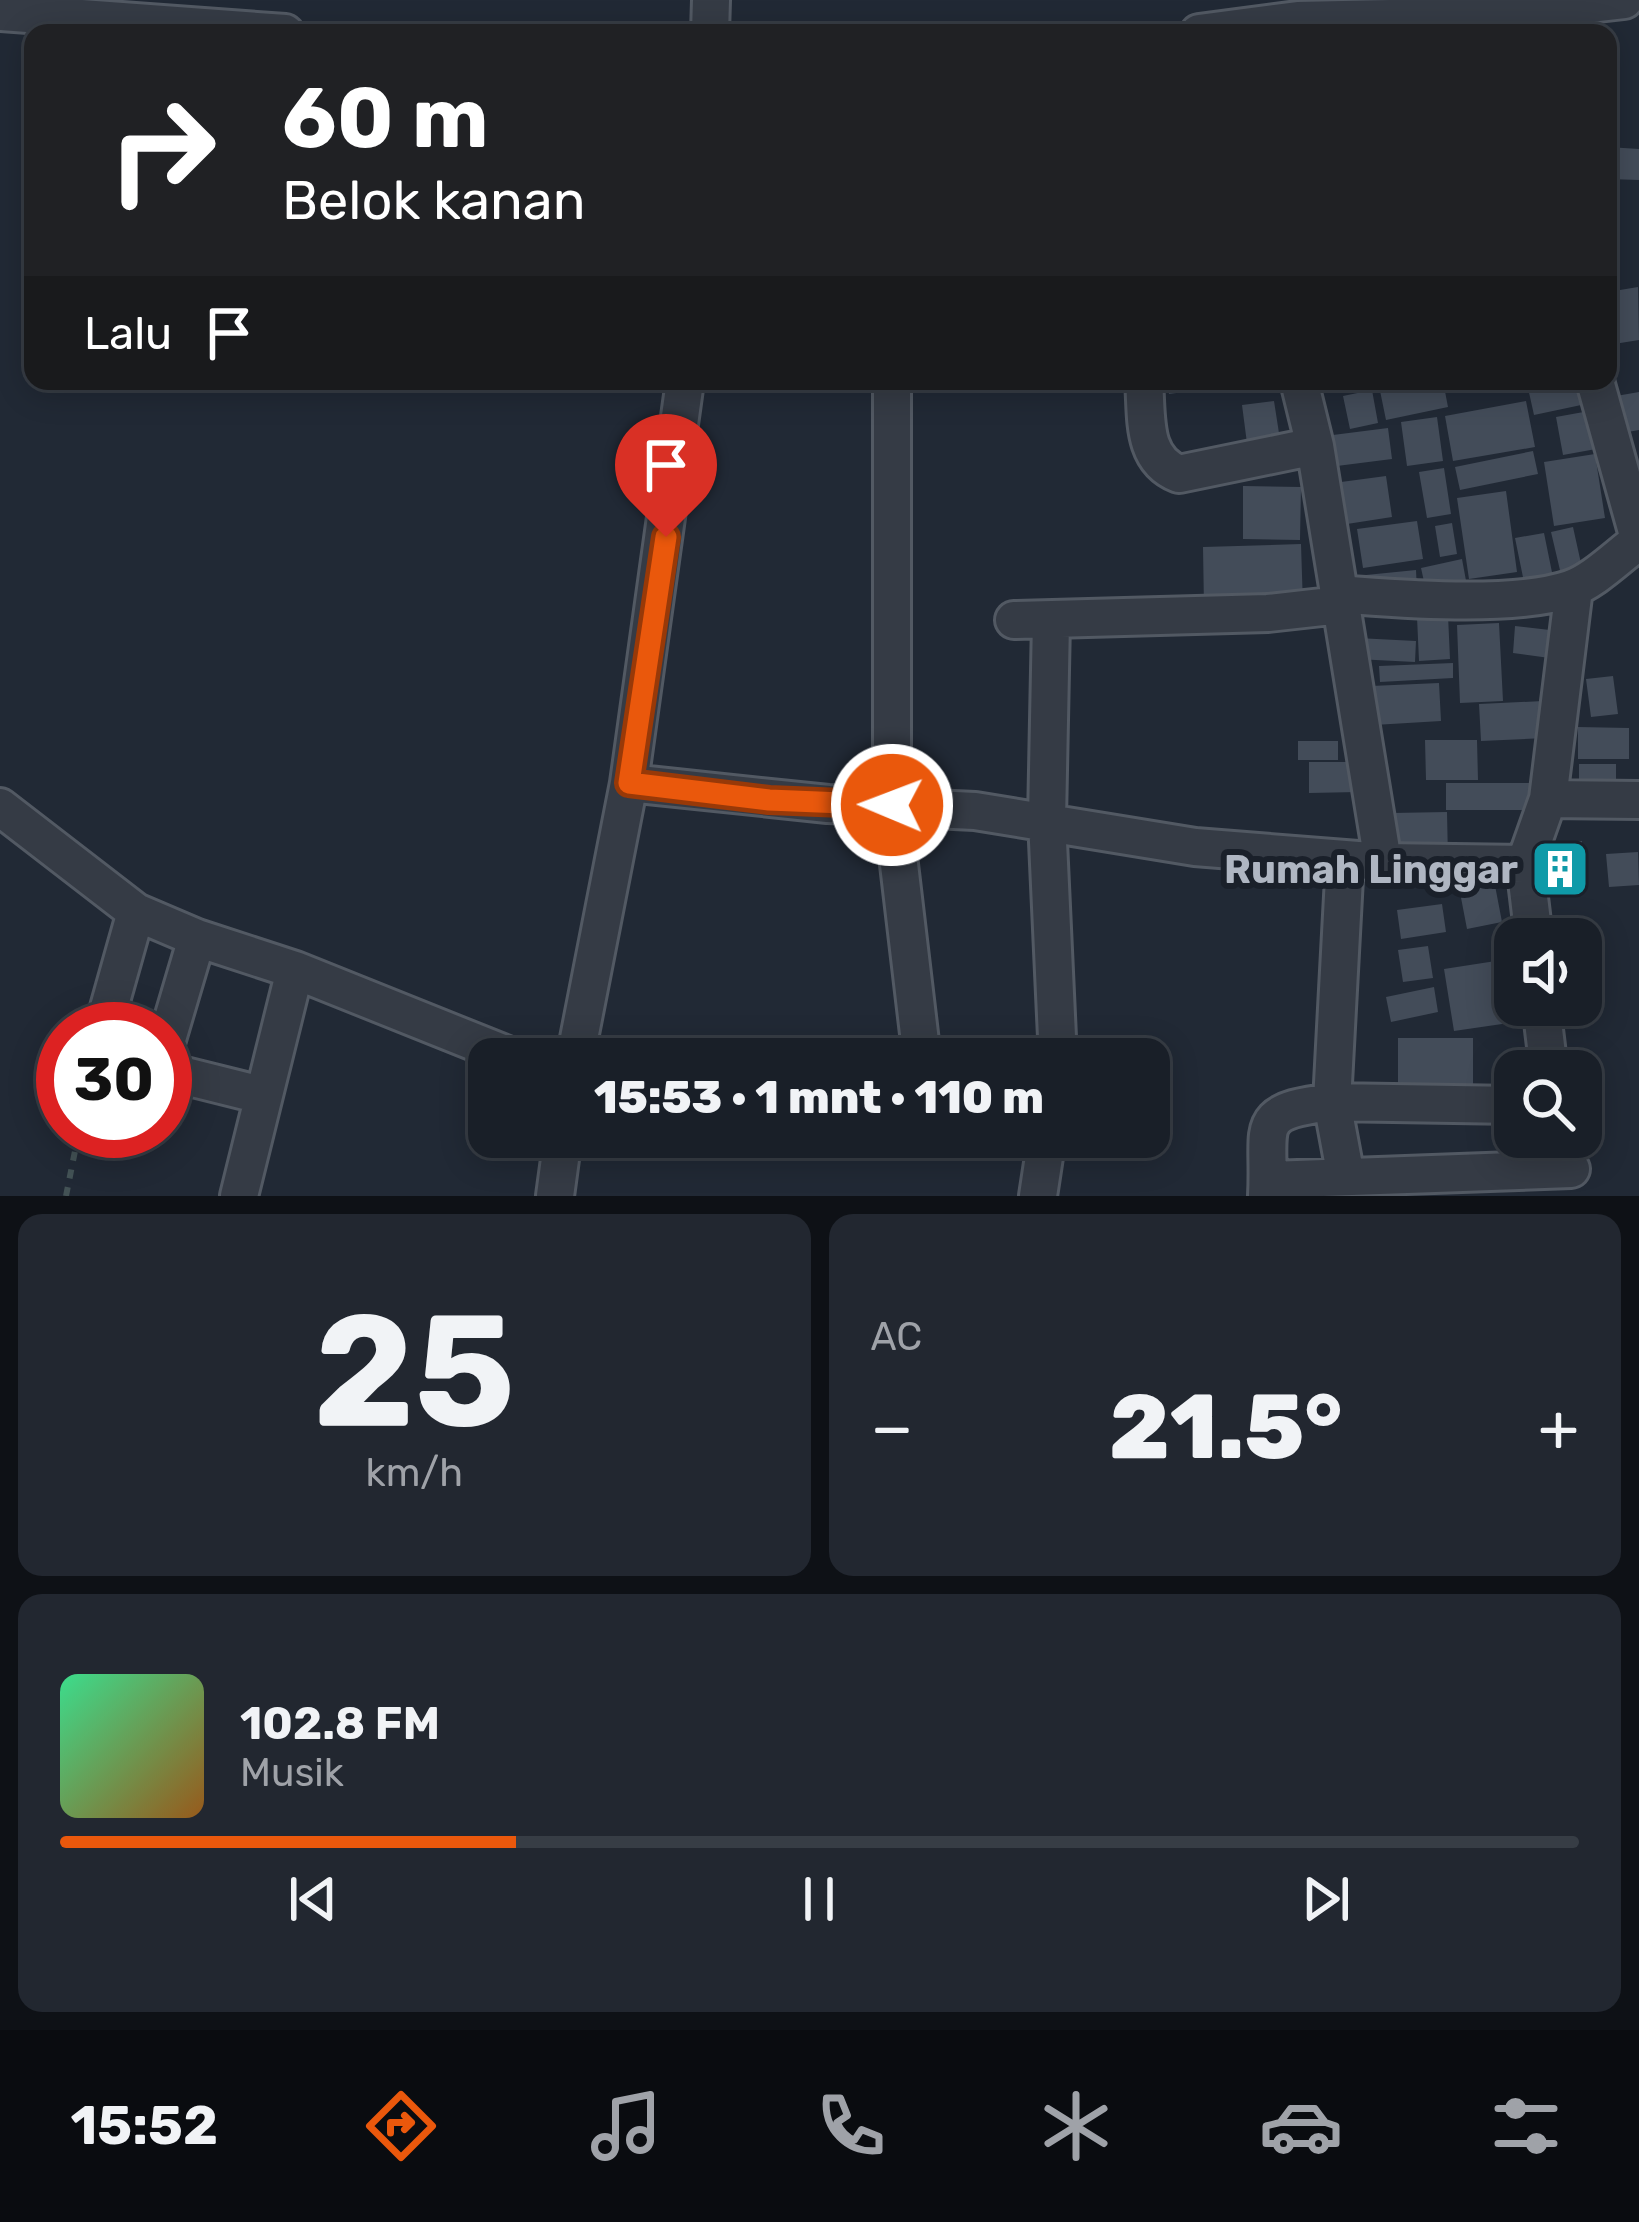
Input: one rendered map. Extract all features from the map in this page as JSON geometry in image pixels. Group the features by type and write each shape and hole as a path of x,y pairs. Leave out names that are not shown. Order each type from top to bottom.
{"street":[{"path":"1268,24 1484,8 1580,19 1631,0"},
{"path":"0,12 163,24"},
{"path":"579,1038 629,783 685,390"},
{"path":"892,390 892,805 920,1038"},
{"path":"1145,390 1150,452 1166,469 1179,474 1315,446"},
{"path":"1301,390 1315,446 1358,728 1381,827 1383,862"},
{"path":"1014,620 1268,614 1339,599 1501,597 1574,588 1639,540 1597,390"},
{"path":"1531,918 1525,864 1548,799 1574,588"},
{"path":"1051,621 1047,820 1057,1038"},
{"path":"629,783 769,800 892,805 1047,820 1195,847 1383,862 1525,864"},
{"path":"1548,799 1639,800"},
{"path":"0,807 136,912 468,1039"},
{"path":"1345,859 1332,1102 1346,1177"},
{"path":"111,1002 136,912"},
{"path":"178,1002 197,938"},
{"path":"239,1196 295,970"},
{"path":"192,1078 261,1095"},
{"path":"1494,1105 1332,1102 1282,1110 1268,1132 1267,1188 1346,1177 1535,1183 1571,1169"},
{"path":"555,1196 560,1158"},
{"path":"1038,1196 1044,1158"}],"path":[{"path":"66,1196 74,1158"}],"building":[{"path":"1617,148 1639,149 1639,180 1617,179"},
{"path":"1638,287 1639,340 1617,344 1617,290"},
{"path":"1372,390 1378,423 1350,429 1343,396"},
{"path":"1380,390 1445,390 1448,407 1386,420"},
{"path":"1528,390 1583,390 1586,404 1534,415"},
{"path":"1639,392 1639,430 1622,433 1616,396"},
{"path":"1274,401 1281,446 1248,451 1242,405"},
{"path":"1526,401 1535,447 1453,461 1445,416"},
{"path":"1589,411 1596,449 1563,455 1556,417"},
{"path":"1437,417 1443,461 1407,466 1401,422"},
{"path":"1388,428 1392,459 1329,467 1325,436"},
{"path":"1533,451 1538,474 1460,490 1455,467"},
{"path":"1595,454 1605,518 1554,526 1544,462"},
{"path":"1444,468 1451,514 1427,518 1419,472"},
{"path":"1386,476 1392,517 1347,524 1341,482"},
{"path":"1243,486 1301,487 1300,540 1243,539"},
{"path":"1506,491 1517,572 1469,579 1457,498"},
{"path":"1417,521 1423,559 1363,568 1357,529"},
{"path":"1452,523 1457,554 1440,557 1435,526"},
{"path":"1573,527 1584,577 1563,583 1551,532"},
{"path":"1544,533 1555,587 1526,592 1515,538"},
{"path":"1301,544 1303,606 1204,608 1203,547"},
{"path":"1462,559 1467,586 1427,595 1421,568"},
{"path":"1416,570 1417,591 1368,595 1366,575"},
{"path":"1448,615 1450,659 1419,661 1417,617"},
{"path":"1499,623 1503,701 1460,703 1457,625"},
{"path":"1515,626 1567,632 1564,660 1513,653"},
{"path":"1357,638 1416,641 1415,662 1356,659"},
{"path":"1453,663 1453,678 1380,682 1379,666"},
{"path":"1613,676 1618,714 1591,717 1586,679"},
{"path":"1439,683 1441,721 1374,725 1371,686"},
{"path":"1543,701 1545,738 1481,741 1479,704"},
{"path":"1578,727 1629,728 1629,759 1578,759"},
{"path":"1425,740 1477,740 1478,780 1426,780"},
{"path":"1298,741 1338,741 1338,760 1298,760"},
{"path":"1309,762 1358,762 1358,792 1309,793"},
{"path":"1579,764 1616,764 1616,795 1579,795"},
{"path":"1446,783 1530,783 1529,810 1446,810"},
{"path":"1447,812 1448,859 1394,861 1392,813"},
{"name":"Rumah Linggar","path":"1582,841 1583,879 1538,881 1537,859 1558,858 1557,842"},
{"path":"1638,852 1639,885 1609,887 1606,854"},
{"path":"1493,875 1501,918 1467,929 1458,882"},
{"path":"1442,904 1446,932 1401,939 1397,910"},
{"path":"1428,946 1433,978 1403,982 1398,950"},
{"path":"1494,961 1494,1025 1454,1031 1444,969"},
{"path":"1434,987 1438,1012 1391,1022 1386,997"},
{"path":"1398,1038 1473,1038 1473,1097 1398,1097"}],"place":[{"name":"Rumah Linggar","path":"1560,869"}],"route":[{"path":"666,537 629,783 769,800 892,805"}]}
